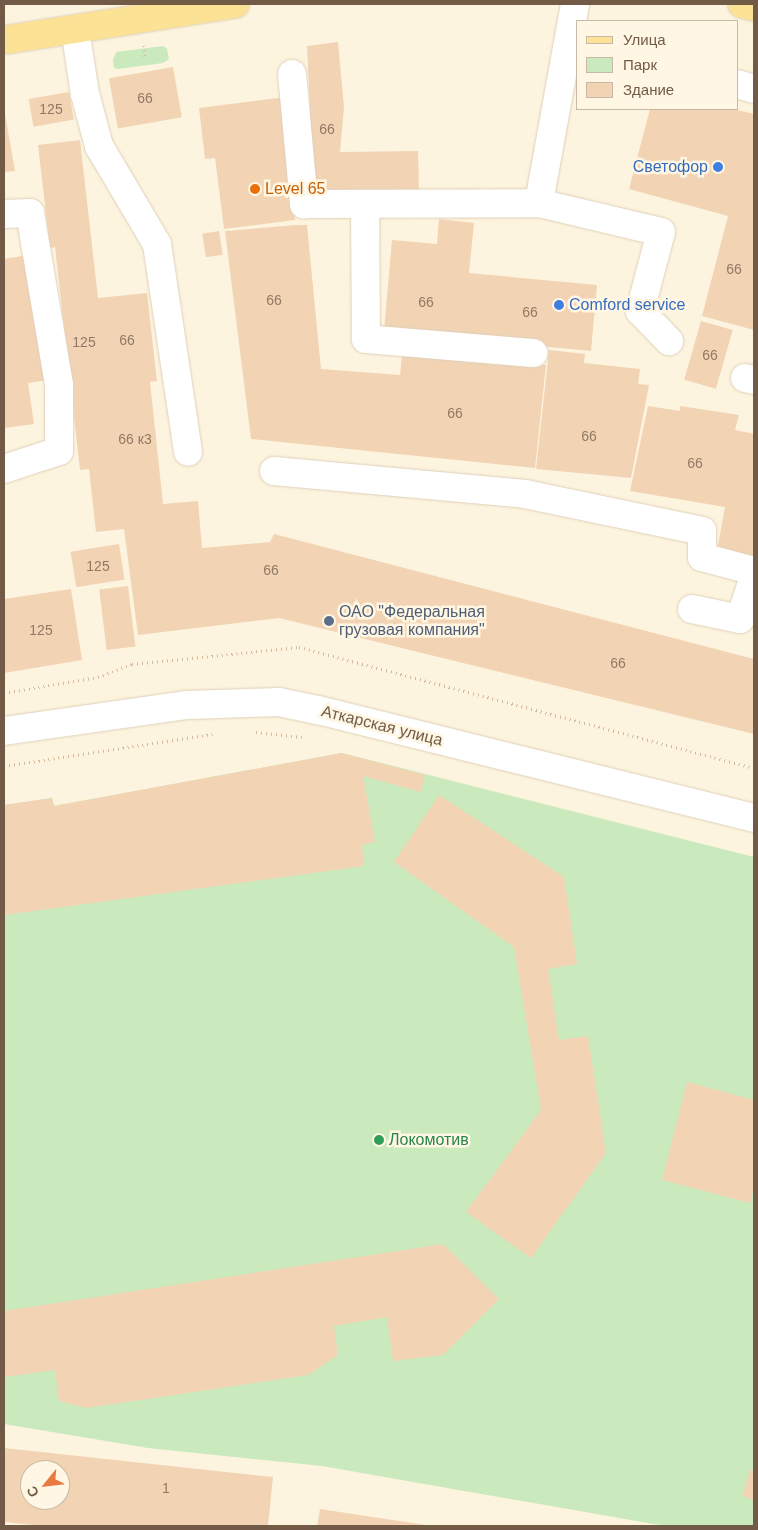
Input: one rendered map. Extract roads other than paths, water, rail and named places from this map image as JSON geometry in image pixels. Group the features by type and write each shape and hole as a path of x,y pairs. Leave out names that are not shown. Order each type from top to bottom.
{"main road":[{"path":"4,40 235,4"},
{"path":"742,4 754,7"}],"street":[{"path":"539,202 576,4"},
{"path":"75,29 85,94 99,146 157,244 188,452"},
{"path":"292,74 304,204 539,202 661,232 640,311 669,341"},
{"path":"738,84 754,89"},
{"path":"365,204 366,339 533,353"},
{"path":"4,214 30,212 59,384 59,451 4,469"},
{"path":"274,471 525,494 702,531 702,557 754,571"},
{"path":"692,609 740,619 754,577"},
{"name":"Аткарская улица","path":"4,730 187,705 279,702 754,818"}],"place":[{"name":"Светофор","path":"718,167"},
{"name":"Level 65","path":"255,189"},
{"name":"Comford service","path":"559,305"},
{"name":"ОАО \"Федеральная грузовая компания\"","path":"329,621"},
{"name":"Локомотив","path":"379,1140"}]}
